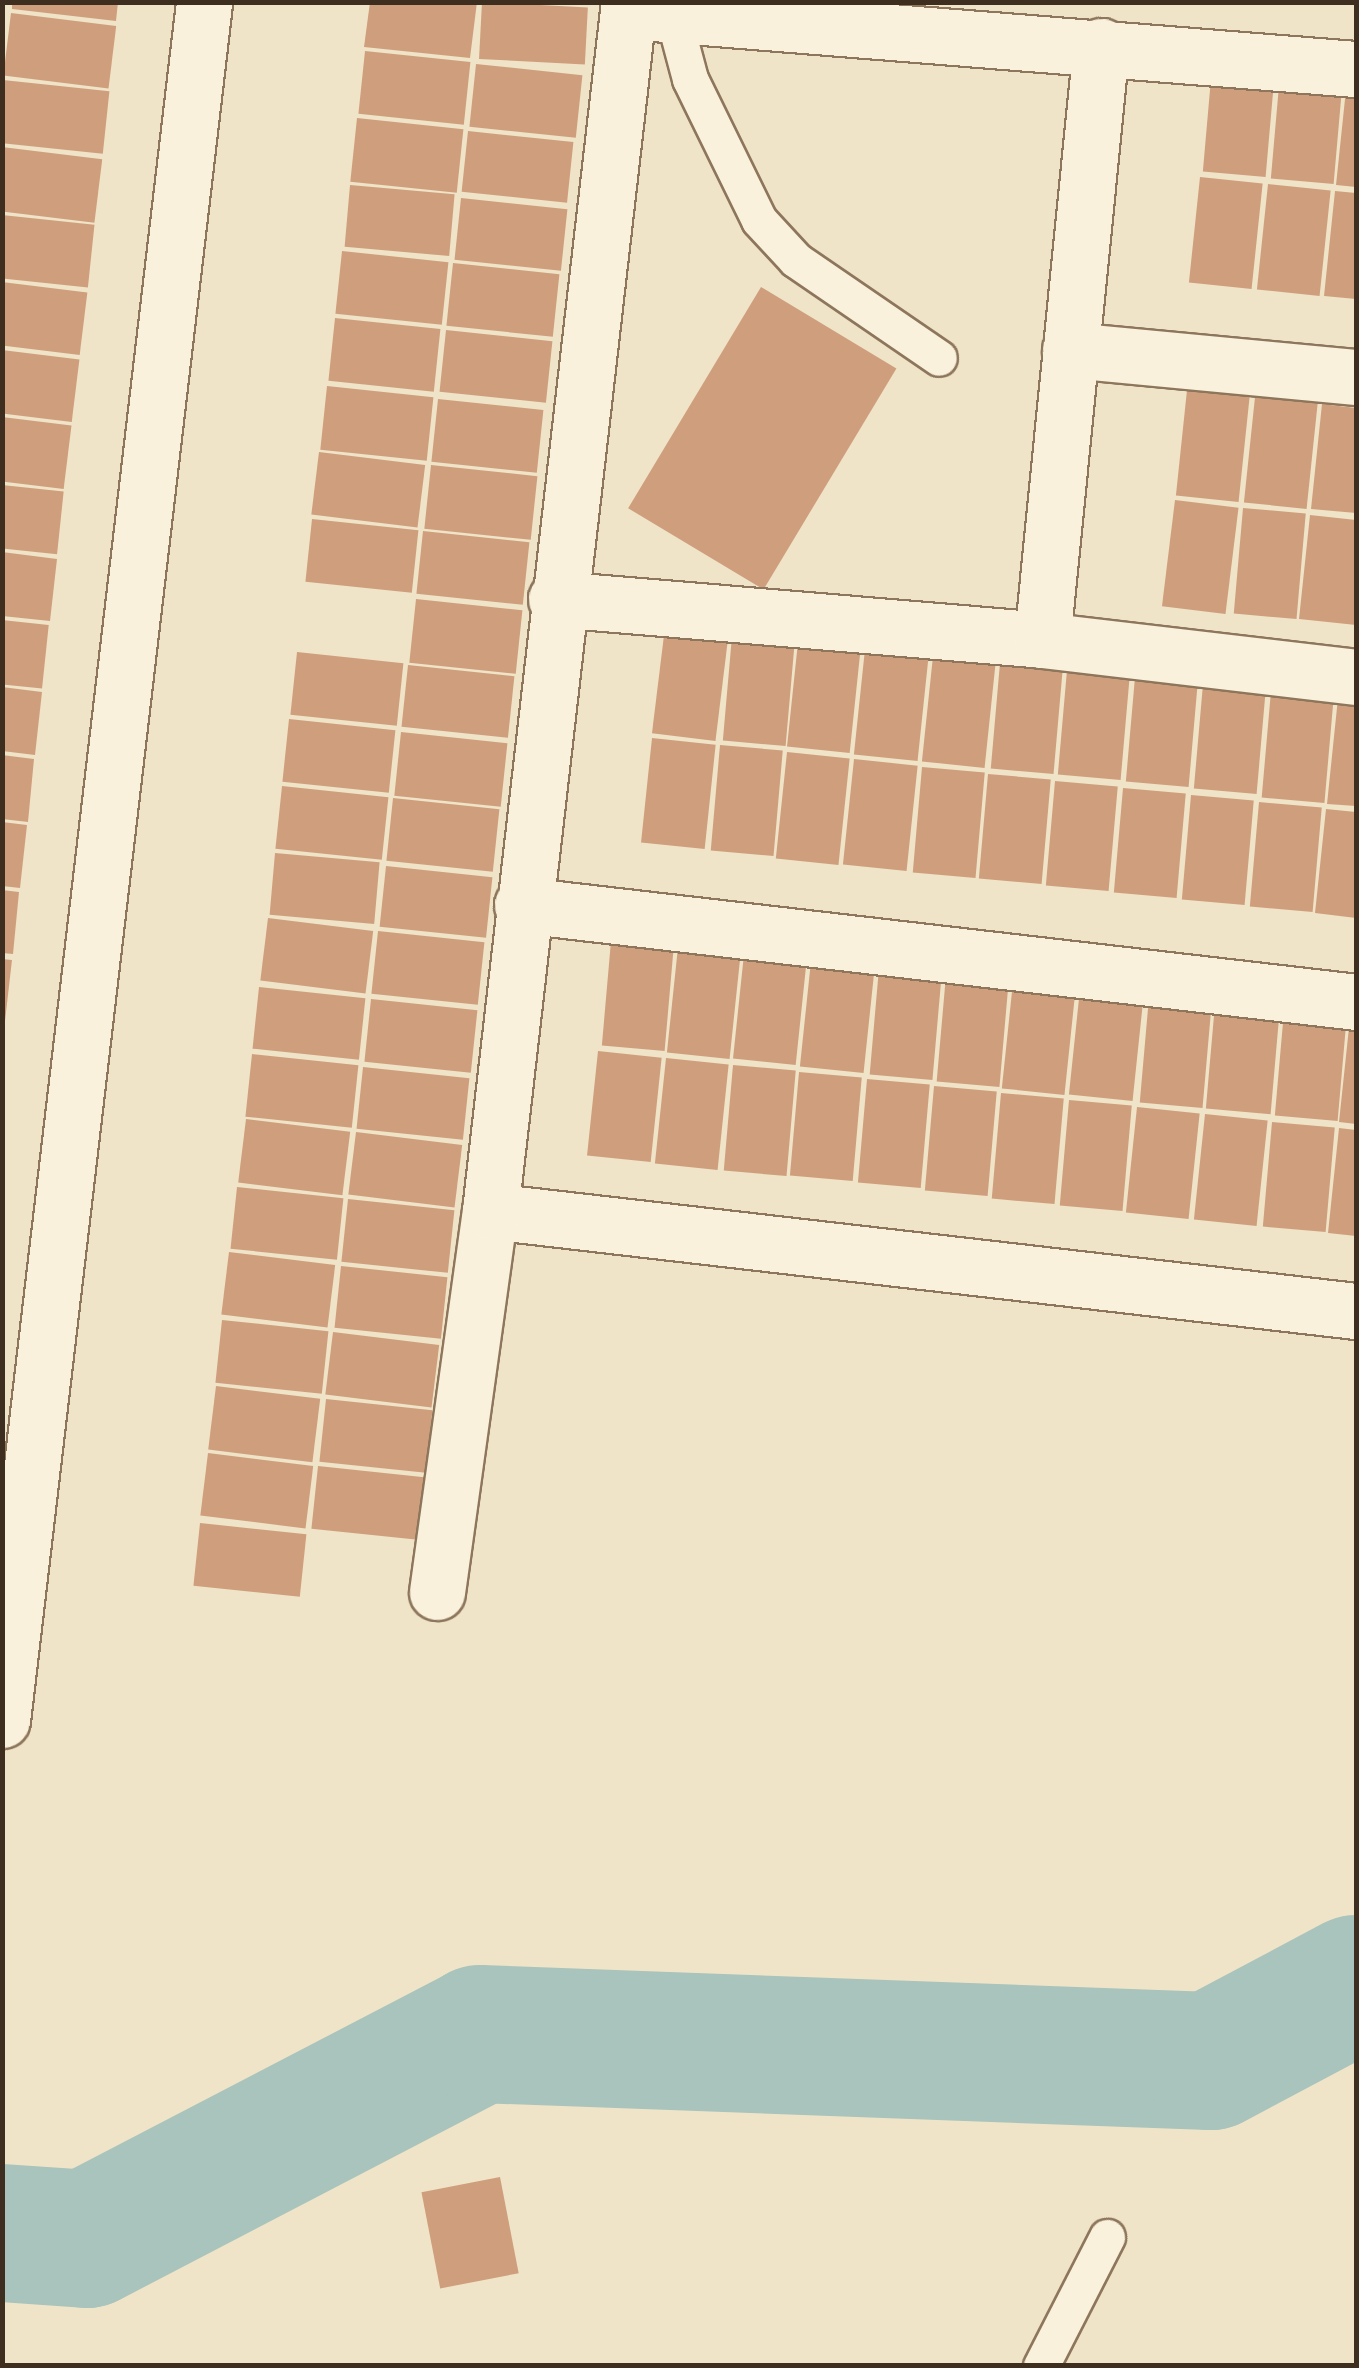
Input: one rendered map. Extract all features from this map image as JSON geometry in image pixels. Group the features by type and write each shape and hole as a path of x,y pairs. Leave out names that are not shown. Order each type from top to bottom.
{"street":[{"path":"2,1720 204,2"},
{"path":"438,1592 490,1211 556,600 643,10 1356,69"},
{"path":"1042,640 1101,46"},
{"path":"1070,350 1356,377"},
{"path":"556,600 1042,640 1356,678"},
{"path":"522,905 1356,1002"},
{"path":"490,1211 1356,1310"}],"lane":[{"path":"643,10 690,79 759,220 796,260 939,358"},
{"path":"1041,2366 1107,2237"}],"building":[{"path":"12,2 118,2 116,21 12,9"},
{"path":"370,2 477,2 470,58 364,47"},
{"path":"482,2 588,8 585,64 479,59"},
{"path":"11,13 116,26 109,88 3,76"},
{"path":"365,51 470,62 464,125 358,114"},
{"path":"476,64 582,75 576,138 469,127"},
{"path":"1212,67 1275,72 1266,177 1203,172"},
{"path":"1280,74 1343,79 1334,184 1271,179"},
{"path":"3,80 109,91 103,154 2,143"},
{"path":"1347,80 1356,81 1356,187 1336,185"},
{"path":"357,118 463,129 457,193 350,182"},
{"path":"468,131 573,142 567,203 462,192"},
{"path":"2,147 102,159 94,223 2,211"},
{"path":"1200,177 1263,184 1252,289 1189,282"},
{"path":"1268,184 1331,191 1320,296 1257,289"},
{"path":"350,185 455,194 449,256 345,247"},
{"path":"1335,191 1356,193 1356,299 1324,296"},
{"path":"461,198 567,209 561,271 455,260"},
{"path":"2,215 94,225 88,287 2,278"},
{"path":"342,251 448,262 442,325 335,314"},
{"path":"453,263 559,274 553,337 446,326"},
{"path":"2,282 87,292 80,355 2,345"},
{"path":"761,287 896,368 764,590 628,508"},
{"path":"335,318 440,329 434,392 328,381"},
{"path":"446,330 552,341 546,403 440,392"},
{"path":"2,350 79,360 72,422 2,413"},
{"path":"327,386 433,397 427,461 320,450"},
{"path":"1187,390 1250,397 1239,502 1176,495"},
{"path":"1255,397 1318,404 1307,509 1244,502"},
{"path":"438,399 543,410 537,473 431,462"},
{"path":"1322,404 1356,408 1356,513 1311,509"},
{"path":"2,417 71,426 64,489 2,481"},
{"path":"319,452 425,465 418,528 311,515"},
{"path":"431,465 537,476 531,540 424,529"},
{"path":"2,485 64,491 57,554 2,548"},
{"path":"1175,500 1239,508 1225,614 1162,606"},
{"path":"1243,508 1306,513 1297,619 1234,614"},
{"path":"1310,515 1356,520 1356,625 1299,619"},
{"path":"312,519 418,530 412,593 305,582"},
{"path":"423,531 529,542 523,605 416,594"},
{"path":"2,552 57,559 50,621 2,616"},
{"path":"416,599 522,610 516,674 409,663"},
{"path":"2,620 49,625 42,689 2,684"},
{"path":"665,627 729,635 715,741 652,733"},
{"path":"732,636 795,641 786,746 723,741"},
{"path":"798,642 861,649 850,753 787,746"},
{"path":"865,649 929,656 918,761 854,754"},
{"path":"297,652 403,663 397,726 290,715"},
{"path":"933,656 996,663 985,768 922,761"},
{"path":"1000,663 1063,668 1054,774 991,769"},
{"path":"408,665 514,676 508,738 402,727"},
{"path":"1067,670 1130,675 1121,780 1058,775"},
{"path":"1135,677 1198,682 1189,787 1126,782"},
{"path":"1203,684 1266,689 1257,794 1194,789"},
{"path":"2,687 42,692 35,755 2,751"},
{"path":"1271,691 1334,696 1324,803 1262,798"},
{"path":"1338,698 1356,700 1356,806 1327,804"},
{"path":"289,719 395,730 389,793 282,782"},
{"path":"401,732 507,743 501,807 394,796"},
{"path":"652,738 716,745 705,849 641,842"},
{"path":"720,745 783,750 774,856 711,851"},
{"path":"787,752 850,759 838,865 776,858"},
{"path":"2,755 34,759 28,822 2,819"},
{"path":"854,759 918,766 907,871 843,864"},
{"path":"922,767 985,772 976,878 913,873"},
{"path":"988,774 1051,779 1042,884 979,879"},
{"path":"1055,781 1118,786 1109,891 1046,886"},
{"path":"282,786 388,797 382,860 275,849"},
{"path":"1123,788 1186,793 1177,898 1114,893"},
{"path":"1191,795 1254,800 1245,905 1182,900"},
{"path":"393,798 499,809 493,872 386,861"},
{"path":"1259,802 1322,807 1313,912 1250,907"},
{"path":"1326,809 1356,812 1356,918 1315,913"},
{"path":"2,822 27,825 20,888 2,886"},
{"path":"275,853 380,862 374,924 270,915"},
{"path":"386,866 492,877 486,938 380,927"},
{"path":"2,890 19,892 13,954 2,953"},
{"path":"268,918 373,931 366,993 260,981"},
{"path":"378,931 484,942 478,1005 371,994"},
{"path":"611,941 674,946 665,1051 602,1046"},
{"path":"678,947 741,954 730,1059 667,1052"},
{"path":"744,954 807,961 796,1065 733,1058"},
{"path":"2,959 12,960 5,1021 2,1021"},
{"path":"811,961 875,968 864,1073 800,1066"},
{"path":"879,968 942,973 932,1080 870,1075"},
{"path":"946,975 1009,980 999,1087 937,1082"},
{"path":"1013,982 1076,989 1064,1095 1002,1088"},
{"path":"259,987 365,998 359,1060 253,1049"},
{"path":"1080,989 1144,996 1133,1101 1069,1094"},
{"path":"1149,997 1212,1002 1203,1108 1140,1103"},
{"path":"371,999 477,1010 471,1073 364,1062"},
{"path":"1215,1004 1280,1010 1271,1114 1206,1109"},
{"path":"1284,1011 1347,1016 1338,1121 1275,1116"},
{"path":"1350,1018 1356,1018 1356,1124 1339,1122"},
{"path":"598,1051 662,1058 651,1162 587,1155"},
{"path":"252,1054 358,1065 352,1128 245,1117"},
{"path":"666,1058 729,1065 718,1170 655,1163"},
{"path":"733,1065 796,1070 787,1176 724,1171"},
{"path":"363,1067 469,1078 463,1140 357,1129"},
{"path":"799,1072 862,1077 853,1181 790,1176"},
{"path":"867,1079 930,1084 921,1188 858,1183"},
{"path":"934,1086 997,1091 988,1196 925,1191"},
{"path":"1001,1093 1064,1098 1055,1204 992,1199"},
{"path":"1069,1100 1132,1105 1123,1211 1060,1206"},
{"path":"1137,1107 1200,1114 1189,1219 1126,1212"},
{"path":"1205,1114 1268,1121 1257,1226 1194,1219"},
{"path":"246,1119 350,1132 342,1195 238,1183"},
{"path":"1272,1122 1335,1127 1326,1232 1263,1227"},
{"path":"1339,1128 1356,1130 1356,1236 1328,1233"},
{"path":"356,1132 462,1145 455,1208 348,1195"},
{"path":"237,1187 343,1198 337,1260 231,1249"},
{"path":"348,1199 454,1210 448,1273 341,1262"},
{"path":"229,1252 335,1265 328,1328 221,1315"},
{"path":"341,1266 447,1277 441,1339 335,1328"},
{"path":"222,1320 328,1331 322,1394 215,1383"},
{"path":"333,1332 439,1345 432,1408 325,1395"},
{"path":"216,1386 320,1399 312,1462 208,1450"},
{"path":"326,1399 432,1410 426,1473 319,1462"},
{"path":"208,1453 313,1466 306,1528 200,1516"},
{"path":"318,1466 424,1477 418,1540 311,1529"},
{"path":"200,1523 306,1534 300,1597 193,1586"},
{"path":"500,2177 519,2273 440,2288 421,2192"}],"waterway":[{"path":"2,2233 87,2239 480,2034 1211,2061 1356,1984"}]}
